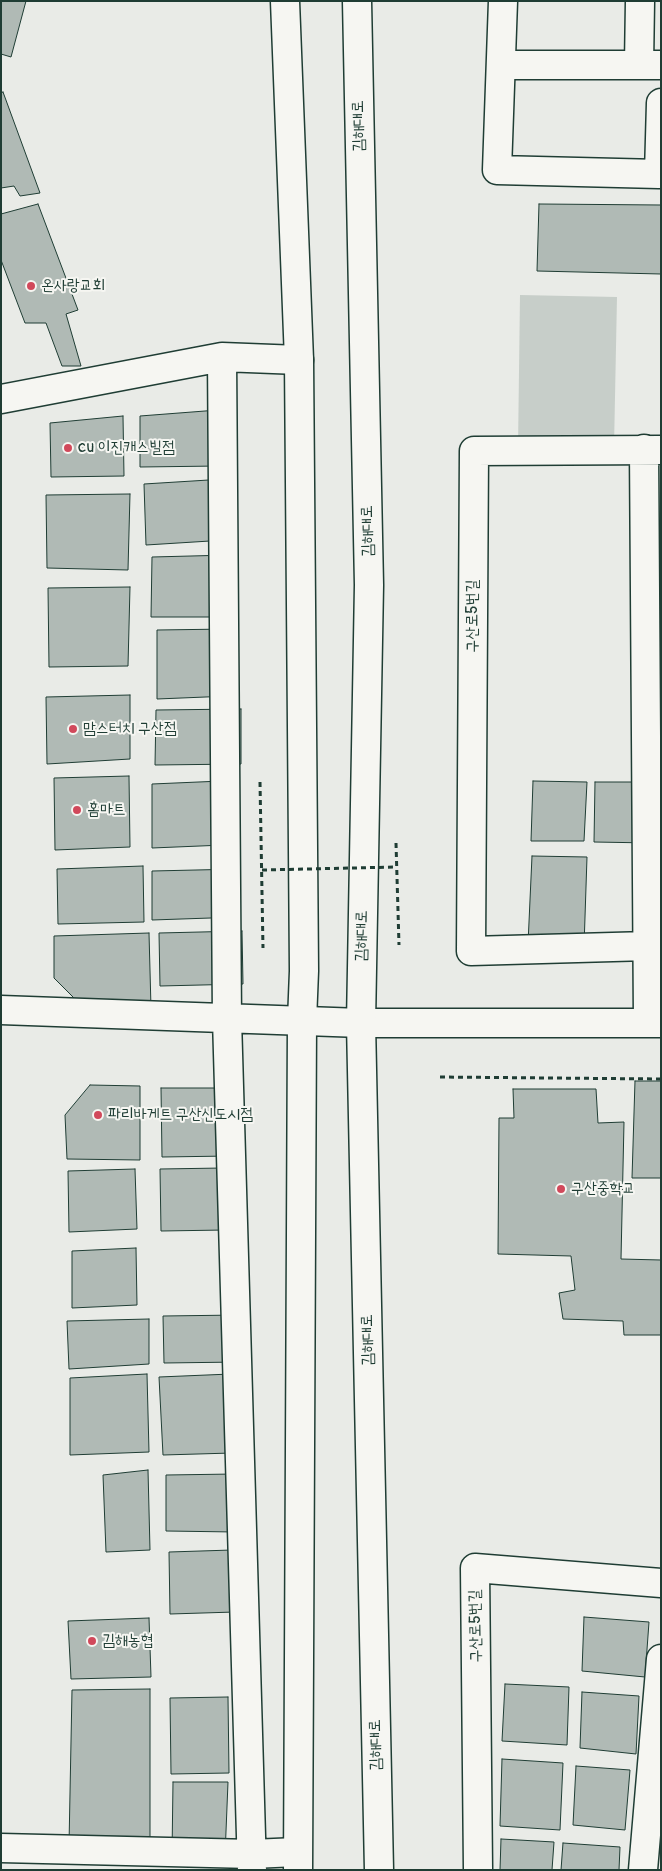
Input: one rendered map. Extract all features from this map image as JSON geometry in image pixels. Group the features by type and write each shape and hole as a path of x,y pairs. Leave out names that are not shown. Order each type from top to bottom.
{"street":[{"path":"1,1848 252,1862 297,1861 302,1020 304,970 299,360 285,1"},
{"name":"김해대로","path":"356,1 369,585 361,1023 378,1870"},
{"path":"503,1 497,170 659,174 661,103"},
{"path":"501,65 650,65 640,1"},
{"path":"1,399 222,357 299,360"},
{"path":"222,357 227,1019 252,1862"},
{"name":"구산로5번길","path":"648,946 471,951 474,451 652,449 648,946 655,1023"},
{"path":"1,1010 361,1023 655,1023"},
{"name":"구산로5번길","path":"478,1870 475,1568 661,1583"},
{"path":"644,1870 661,1659"}],"path":[{"path":"260,782 263,948"},
{"path":"396,838 399,945"},
{"path":"262,870 397,867"},
{"path":"440,1077 661,1079"}],"shaded area":[{"path":"520,295 617,297 614,447 518,448"}],"building":[{"path":"1,1 26,1 11,57 1,54"},
{"path":"3,92 40,193 20,196 14,186 1,188 1,93"},
{"path":"38,204 78,310 66,314 81,366 62,366 46,323 25,323 1,260 1,214"},
{"path":"539,204 661,205 661,274 537,271"},
{"path":"218,410 219,466 140,467 140,416"},
{"path":"123,416 124,476 51,477 50,423"},
{"path":"225,479 226,540 146,545 144,484"},
{"path":"130,494 128,570 47,568 46,495"},
{"path":"230,555 228,617 151,617 152,557"},
{"path":"130,587 128,666 49,667 48,588"},
{"path":"229,629 230,696 157,699 157,630"},
{"path":"130,695 130,759 47,764 46,697"},
{"path":"241,709 241,764 155,765 156,710"},
{"path":"129,776 130,847 55,850 54,778"},
{"path":"222,781 224,845 152,848 152,784"},
{"path":"533,781 587,782 584,841 531,841"},
{"path":"595,782 651,782 651,843 594,842"},
{"path":"532,856 587,857 584,947 528,944"},
{"path":"143,866 144,922 58,924 57,869"},
{"path":"240,869 240,917 152,920 152,871"},
{"path":"242,931 243,984 160,986 159,933"},
{"path":"149,933 151,1008 87,1011 54,978 54,936"},
{"name":"구산중학교","path":"635,1081 661,1081 661,1178 632,1178"},
{"path":"90,1085 140,1086 140,1160 67,1159 65,1115"},
{"path":"161,1088 228,1088 230,1156 162,1157"},
{"name":"구산중학교","path":"513,1089 596,1089 598,1123 624,1122 621,1259 661,1260 661,1335 624,1335 623,1321 563,1319 559,1293 575,1290 571,1256 498,1254 499,1118 514,1118"},
{"path":"223,1168 225,1230 161,1231 160,1169"},
{"path":"135,1169 137,1229 69,1232 68,1171"},
{"path":"136,1248 137,1305 72,1308 72,1251"},
{"path":"240,1315 240,1362 164,1363 163,1316"},
{"path":"149,1319 149,1364 69,1369 67,1321"},
{"path":"147,1374 149,1452 70,1455 70,1378"},
{"path":"231,1374 232,1453 163,1455 159,1377"},
{"path":"148,1470 150,1550 106,1552 103,1475"},
{"path":"235,1474 235,1532 166,1531 166,1475"},
{"path":"232,1550 235,1612 170,1614 169,1552"},
{"path":"584,1617 649,1622 645,1677 582,1671"},
{"path":"149,1618 151,1677 71,1679 68,1621"},
{"path":"505,1684 569,1687 567,1745 502,1741"},
{"path":"150,1689 150,1847 69,1845 72,1690"},
{"path":"582,1692 639,1696 636,1754 580,1748"},
{"path":"228,1697 229,1773 171,1774 170,1698"},
{"path":"502,1759 563,1763 560,1830 500,1826"},
{"path":"576,1766 630,1770 625,1830 573,1825"},
{"path":"173,1782 228,1782 225,1856 172,1855"},
{"path":"501,1839 554,1842 552,1870 500,1870"},
{"path":"563,1843 620,1847 619,1870 561,1870"}],"place":[{"name":"온사랑교회","path":"31,286"},
{"name":"cu 이진캐스빌점","path":"68,448"},
{"name":"맘스터치 구산점","path":"73,729"},
{"name":"홈마트","path":"77,810"},
{"name":"파리바게트 구산신도시점","path":"98,1115"},
{"name":"구산중학교","path":"561,1189"},
{"name":"김해농협","path":"92,1641"}]}
